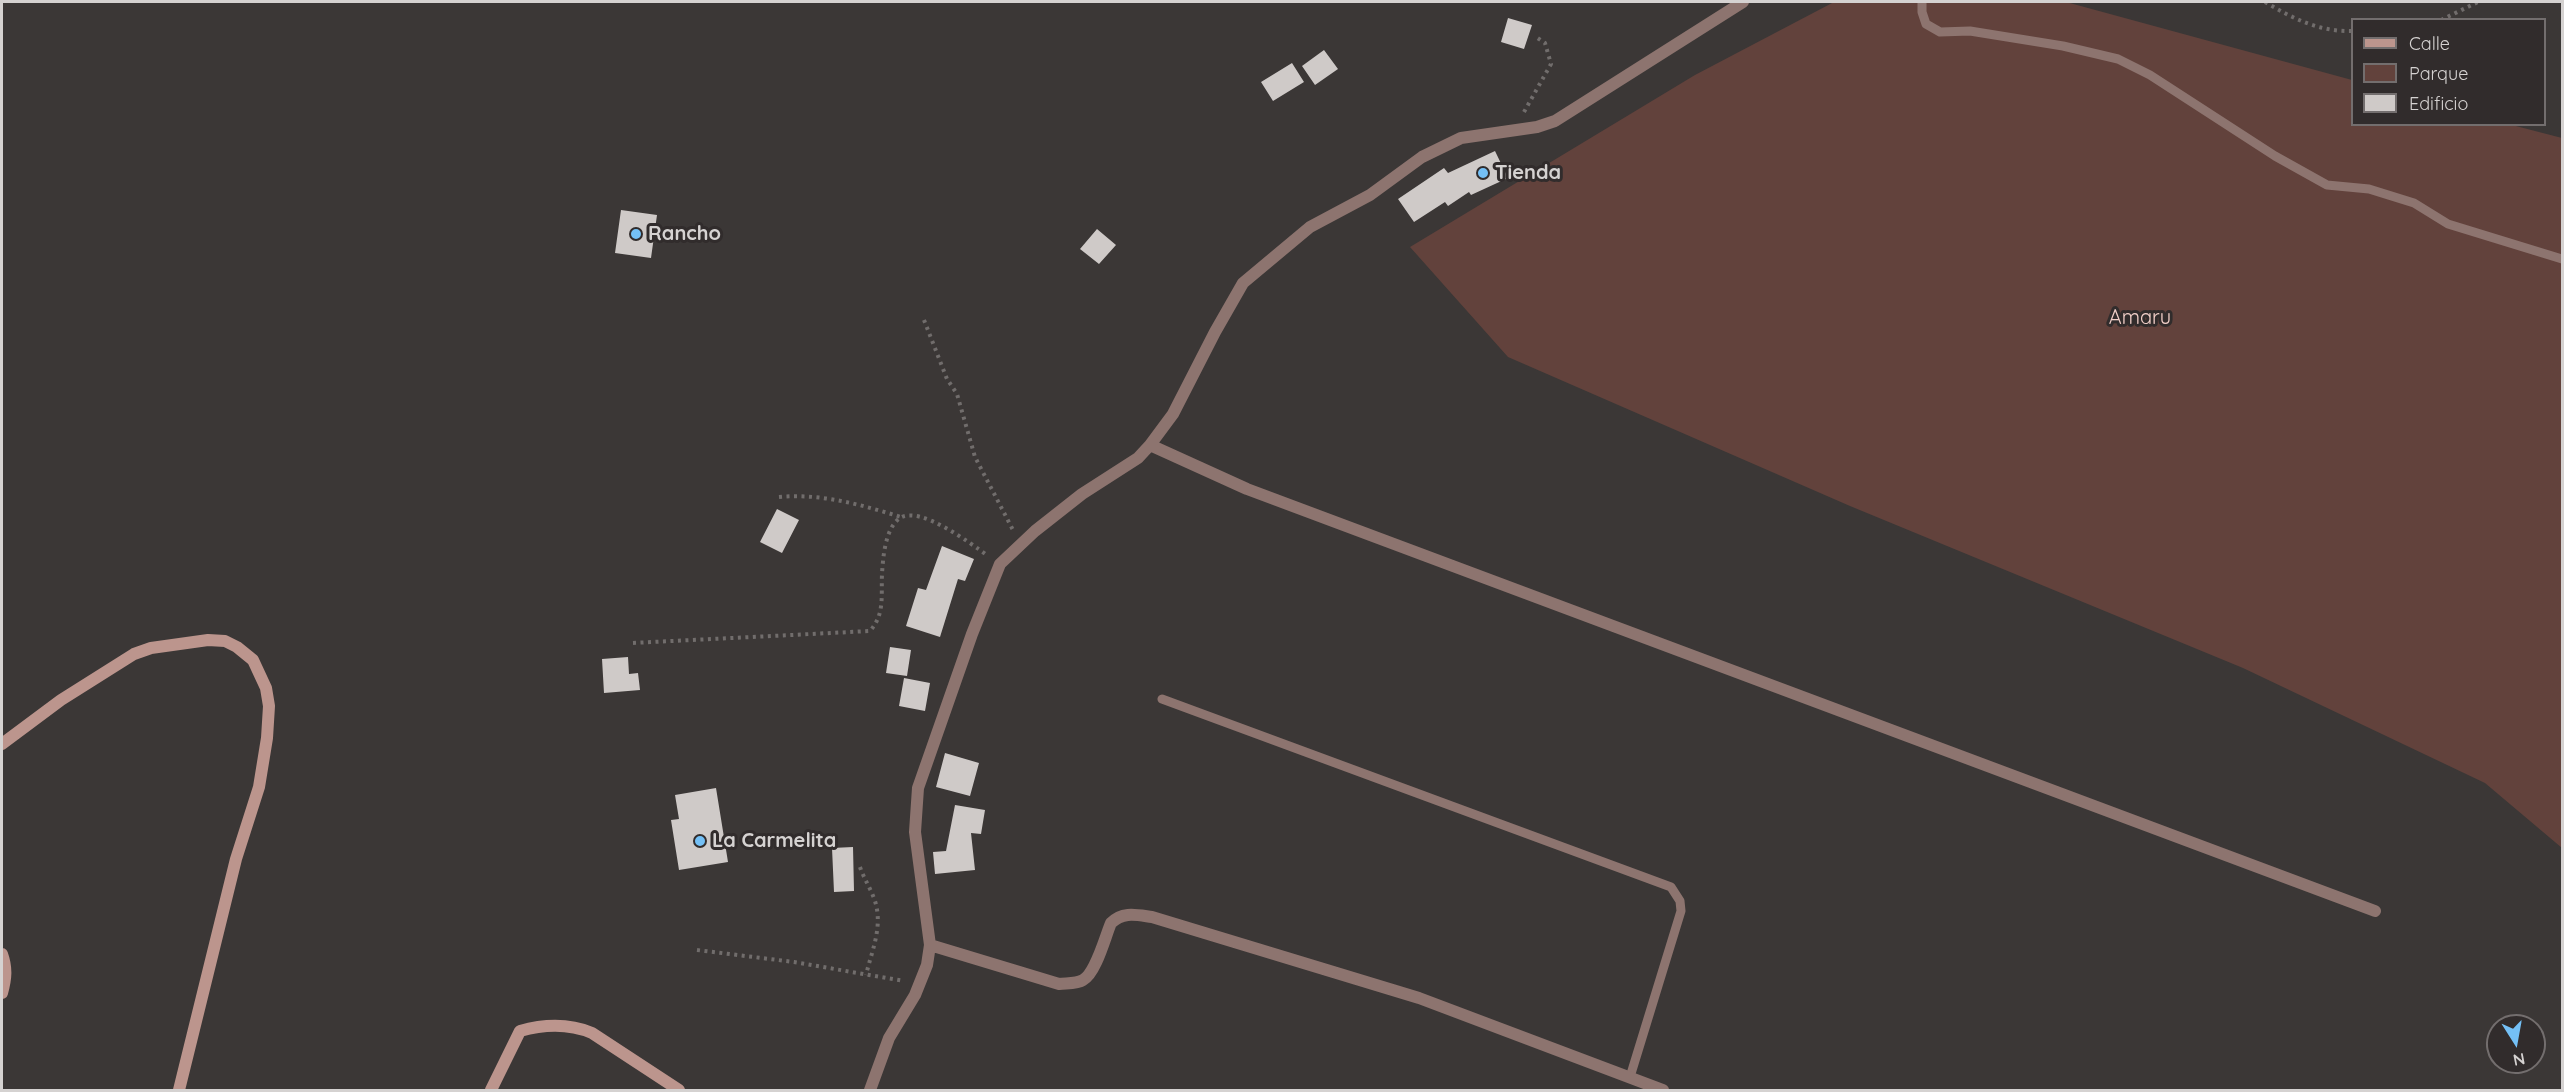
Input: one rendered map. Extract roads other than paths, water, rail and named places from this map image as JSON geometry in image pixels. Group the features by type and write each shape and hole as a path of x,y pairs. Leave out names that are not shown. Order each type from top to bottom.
{"street":[{"path":"870,1090 889,1038 915,996 927,965 930,945 915,832 918,788 972,634 1000,564 1019,544 1082,494 1138,458 1150,445 1173,414 1243,283 1310,227 1370,195 1422,157 1461,138 1538,127 1555,121 1743,2"},
{"path":"1150,445 1247,489 2375,912"},
{"path":"2,744 62,700 134,654 151,648 207,640 225,641 237,646 253,660 266,688 269,706 267,738 259,787 236,859 179,1090"},
{"path":"930,945 1059,984 1074,983 1083,980 1090,973 1111,923 1116,918 1132,914 1152,917 1419,998 1663,1090"},
{"path":"2,954 6,965 6,981 2,993"},
{"path":"491,1090 520,1030 555,1025 577,1027 592,1033 678,1090"}],"lane":[{"path":"1922,2 1926,24 1940,32 1970,31 2063,46 2118,59 2150,75 2275,156 2327,185 2369,189 2414,203 2448,224 2562,259"},
{"path":"1162,699 1671,887 1680,901 1681,910 1630,1077"}],"place":[{"name":"Tienda","path":"1483,173"},
{"name":"Rancho","path":"636,234"},
{"name":"La Carmelita","path":"700,841"}],"park label":[{"name":"Amaru","path":"2140,318"}]}
